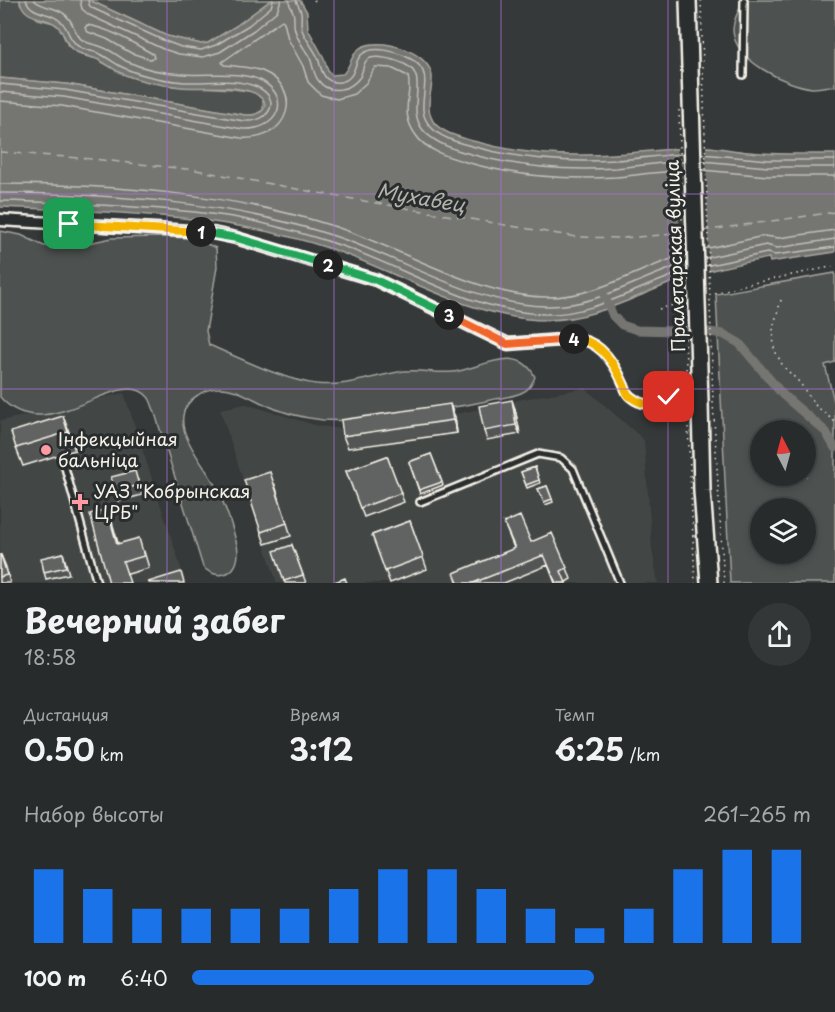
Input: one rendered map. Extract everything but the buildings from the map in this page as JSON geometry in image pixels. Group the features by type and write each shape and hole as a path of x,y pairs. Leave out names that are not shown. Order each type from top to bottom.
{"main road":[{"name":"Пралетарская вуліца","path":"688,0 702,491 709,583"}],"street":[{"path":"0,220 218,234 376,280 507,344 560,340"}],"lane":[{"path":"743,75 744,0"},
{"path":"420,502 538,454 561,458 573,469 620,583"},
{"path":"64,464 97,583"}],"path":[{"path":"700,403 701,0"},
{"path":"678,107 700,403 719,522 724,583"},
{"path":"704,296 739,286 835,266"},
{"path":"659,309 693,299"},
{"path":"782,300 773,328 774,349 783,366 800,383 814,405 835,422"},
{"path":"560,340 579,339 595,346 612,362 628,395 640,403 667,405 669,397 686,414"}],"shaded area":[{"path":"0,0 20,0 20,4 38,19 54,23 60,28 68,46 121,73 166,85 254,92 263,100 263,110 253,116 66,84 0,78"},
{"path":"89,0 271,0 236,26 208,43 201,44 167,36"},
{"path":"745,0 835,0 835,86 812,88 789,82 763,70 742,52 736,41 733,26"},
{"path":"0,231 21,235 44,246 79,245 112,238 159,237 194,238 216,248 217,267 206,331 209,345 262,368 303,382 327,385 405,371 453,372 509,359 519,361 528,367 535,377 526,390 510,396 437,410 343,420 323,420 292,414 224,388 215,388 198,395 187,405 183,416 184,428 194,452 219,492 237,545 238,555 233,568 228,572 216,574 203,567 148,397 135,389 120,390 60,412 39,415 18,411 0,397"},
{"path":"835,273 835,362 825,365 835,405 835,583 730,583 716,294"},
{"path":"585,388 644,440 652,549 658,583 277,583 220,409 246,404 318,426 343,429 462,413"},
{"name":"УАЗ \"Кобрынская ЦРБ\"","path":"124,393 186,583 0,583 0,419 1,421"}],"water":[{"name":"Мухавец","path":"20,0 89,0 167,36 201,44 208,43 236,26 271,0 300,0 307,12 308,29 332,75 343,74 360,48 379,44 402,48 422,59 429,67 432,82 429,110 436,125 457,136 508,149 543,154 578,155 708,147 770,154 835,154 835,252 770,262 769,258 722,268 676,281 597,312 547,320 519,318 463,303 328,248 288,236 166,216 0,207 0,78 66,84 245,115 259,113 265,108 259,96 243,89 174,86 144,81 123,74 99,60 73,50 55,24 29,14"}],"pier":[{"path":"677,145 706,145 709,274 681,282"}],"waterway":[{"path":"605,297 613,316 622,325 637,330 710,332 723,334 739,343 783,395 826,432 835,448"}],"ferry route":[{"path":"0,152 196,170 576,237 623,238 688,233"},
{"path":"702,231 835,212"}],"place":[{"name":"Інфекцыйная бальніца","path":"46,450"},
{"name":"УАЗ \"Кобрынская ЦРБ\"","path":"80,502"}],"route":[{"path":"69,224 208,232 237,238 376,280 507,344 579,339 603,352 612,362 628,395 640,403 667,405 669,397"}]}
